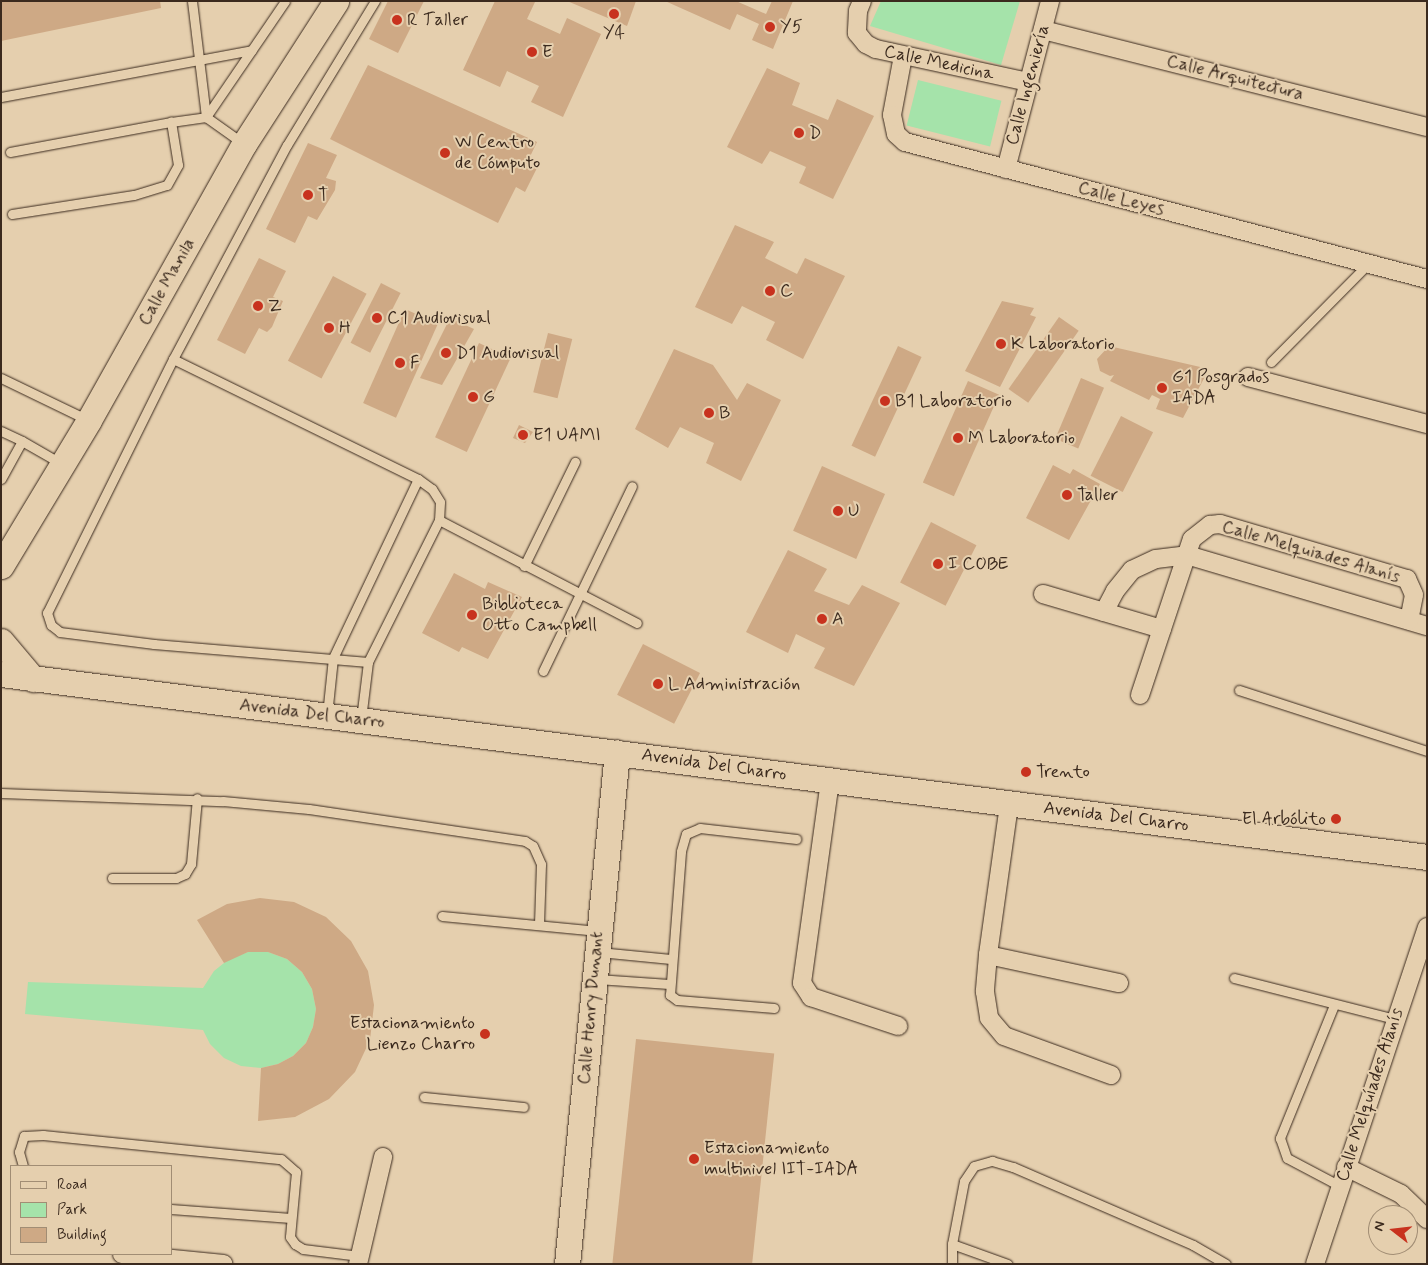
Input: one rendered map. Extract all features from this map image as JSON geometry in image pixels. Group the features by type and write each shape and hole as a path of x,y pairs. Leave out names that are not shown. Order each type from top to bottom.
{"street":[{"name":"Calle Manila","path":"1,566 89,420 244,144 336,1"},
{"name":"Calle Medicina","path":"862,1 856,25 860,39 876,49 1029,82"},
{"name":"Calle Ingeniería","path":"1006,169 1050,1"},
{"name":"Calle Arquitectura","path":"1043,30 1427,127"},
{"name":"Calle Leyes","path":"904,56 892,115 896,134 905,142 1427,279"},
{"path":"1248,377 1427,424"},
{"name":"Calle Melquiades Alanís","path":"1140,695 1192,539 1210,525 1220,524 1407,579 1414,590 1409,621"},
{"path":"1104,612 1115,591 1132,570 1156,559 1187,555 1427,626"},
{"path":"1043,594 1162,629"},
{"path":"1,641 33,679"},
{"name":"Avenida Del Charro","path":"1,674 617,752 1009,805 1427,857"},
{"name":"Calle Henry Dunant","path":"566,1264 617,752"},
{"path":"830,780 802,984 811,997 898,1026"},
{"path":"1009,805 988,955 985,992 989,1018 995,1028 1004,1036 1111,1075"},
{"name":"Calle Melquíades Alanís","path":"1315,1264 1427,927"},
{"path":"988,955 1119,982"},
{"path":"359,1260 382,1157"},
{"path":"1346,1167 1401,1194 1427,1219"},
{"path":"132,1255 222,1264"}],"lane":[{"path":"192,1 201,59 206,117"},
{"path":"206,117 285,1"},
{"path":"368,662 154,644 60,632 51,625 47,613 50,603 173,359 287,145 375,1"},
{"path":"1,97 252,50"},
{"path":"10,152 206,117 244,144"},
{"path":"12,214 134,195 167,184 178,165 171,122"},
{"path":"1271,362 1368,264"},
{"path":"173,359 418,479 432,488 440,502 439,520 368,662 361,720"},
{"path":"1,378 89,420"},
{"path":"1,431 63,464"},
{"path":"1,479 22,441"},
{"path":"524,566 576,462"},
{"path":"327,716 333,658 418,479"},
{"path":"543,672 632,486"},
{"path":"439,520 524,566 637,623"},
{"path":"1239,690 1427,751"},
{"path":"1,793 197,798 309,809 525,841 533,846 541,864 539,925"},
{"path":"112,878 176,878 185,874 190,864 197,798"},
{"path":"774,1008 678,1000 670,995 671,959 681,851 686,834 693,830 712,828 796,839"},
{"path":"442,916 539,925 671,959"},
{"path":"594,978 670,984"},
{"path":"1234,978 1395,1019"},
{"path":"1334,1005 1280,1138 1287,1158 1340,1186"},
{"path":"424,1097 524,1107"},
{"path":"23,1165 20,1143 24,1136 43,1134 281,1159 296,1172 290,1237 304,1249 359,1260"},
{"path":"952,1264 952,1244 961,1192 968,1172 982,1162 992,1161 1013,1167 1175,1237 1226,1264"},
{"path":"172,1209 292,1218"},
{"path":"952,1244 1008,1264"}],"green space":[{"path":"881,1 1020,1 1001,65 870,26"},
{"path":"918,80 1001,101 990,146 907,126"},
{"path":"248,952 268,952 287,959 302,972 312,989 316,1009 313,1027 306,1043 293,1056 278,1064 261,1068 241,1066 224,1058 210,1044 203,1030 25,1014 28,982 203,988 214,971 229,959"}],"building":[{"path":"1,1 160,1 161,8 1,41"},
{"name":"R Taller","path":"388,1 424,1 398,53 369,39"},
{"name":"E","path":"495,1 535,2 527,19 560,34 567,18 601,34 563,117 531,102 539,86 507,71 500,87 463,70"},
{"name":"Y4","path":"567,1 636,1 627,26"},
{"name":"Y5","path":"665,1 736,1 766,14 772,1 793,1 773,49 752,40 759,24 737,14 730,30"},
{"name":"W Centro de Cómputo","path":"368,65 537,142 526,165 537,168 525,192 516,187 498,223 330,139"},
{"name":"D","path":"767,68 800,83 792,105 828,120 837,99 874,116 833,199 799,183 806,167 770,151 762,164 727,147"},
{"name":"T","path":"308,143 337,155 326,178 336,181 335,190 317,220 308,216 295,243 266,229"},
{"name":"C","path":"735,225 774,242 765,258 797,274 805,258 845,276 803,359 766,340 775,322 742,306 732,324 695,307"},
{"name":"Z","path":"259,258 286,271 273,297 283,301 272,327 267,332 259,328 245,354 217,340"},
{"name":"H","path":"333,276 367,294 321,379 288,361"},
{"name":"C1 Audiovisual","path":"381,283 401,293 370,353 351,343"},
{"name":"K Laboratorio","path":"1002,301 1034,308 1030,315 1036,317 1000,387 965,371"},
{"name":"F","path":"405,309 438,324 396,418 363,403"},
{"path":"1059,317 1079,331 1028,403 1009,389"},
{"name":"D1 Audiovisual","path":"450,318 474,329 442,385 420,378"},
{"path":"548,333 572,339 558,398 533,392"},
{"name":"G","path":"479,343 511,358 467,452 435,437"},
{"name":"B1 Laboratorio","path":"898,346 922,357 875,457 852,446"},
{"name":"G1 Posgrados IADA","path":"1109,346 1209,369 1183,418 1156,409 1160,399 1152,395 1149,400 1110,381 1114,375 1110,376 1100,371 1097,359"},
{"name":"B","path":"674,349 713,365 737,400 747,383 781,400 741,481 706,463 714,443 680,427 668,448 635,429"},
{"path":"1081,378 1104,388 1078,449 1055,439"},
{"name":"M Laboratorio","path":"968,381 999,395 954,496 923,482"},
{"name":"Taller","path":"1121,416 1153,432 1123,492 1091,476"},
{"name":"E1 UAMI","path":"519,425 533,432 525,443 513,438"},
{"name":"Taller","path":"1053,465 1070,474 1073,469 1100,484 1069,540 1026,518"},
{"name":"U","path":"822,466 885,494 856,559 793,531"},
{"name":"I COBE","path":"931,522 976,545 946,606 900,583"},
{"name":"A","path":"788,550 827,569 814,591 849,605 862,585 900,603 854,686 814,668 825,648 796,634 788,653 746,632"},
{"name":"Biblioteca Otto Campbell","path":"454,573 485,589 488,582 522,597 488,659 462,647 459,652 422,633"},
{"name":"L Administración","path":"643,644 700,673 674,724 617,695"},
{"path":"260,898 294,902 326,917 351,941 368,971 374,1005 370,1040 355,1072 329,1099 295,1117 258,1121 261,1068 278,1064 293,1056 306,1043 313,1027 316,1009 312,989 302,972 287,959 268,952 248,952 224,963 197,920 227,904"},
{"name":"Estacionamiento multinivel IIT-IADA","path":"636,1039 774,1054 752,1264 612,1264"}],"place":[{"name":"Y4","path":"614,14"},
{"name":"R Taller","path":"397,20"},
{"name":"Y5","path":"770,27"},
{"name":"E","path":"532,52"},
{"name":"D","path":"799,133"},
{"name":"W Centro de Cómputo","path":"445,153"},
{"name":"T","path":"308,195"},
{"name":"C","path":"770,291"},
{"name":"Z","path":"258,306"},
{"name":"C1 Audiovisual","path":"377,318"},
{"name":"H","path":"329,328"},
{"name":"K Laboratorio","path":"1001,344"},
{"name":"D1 Audiovisual","path":"446,353"},
{"name":"F","path":"400,363"},
{"name":"G1 Posgrados IADA","path":"1162,388"},
{"name":"G","path":"473,397"},
{"name":"B1 Laboratorio","path":"885,401"},
{"name":"B","path":"709,413"},
{"name":"E1 UAMI","path":"523,435"},
{"name":"M Laboratorio","path":"958,438"},
{"name":"Taller","path":"1067,495"},
{"name":"U","path":"838,511"},
{"name":"I COBE","path":"938,564"},
{"name":"Biblioteca Otto Campbell","path":"472,615"},
{"name":"A","path":"822,619"},
{"name":"L Administración","path":"658,684"},
{"name":"Trento","path":"1026,772"},
{"name":"El Arbólito","path":"1336,819"},
{"name":"Estacionamiento Lienzo Charro","path":"485,1034"},
{"name":"Estacionamiento multinivel IIT-IADA","path":"694,1159"}]}
